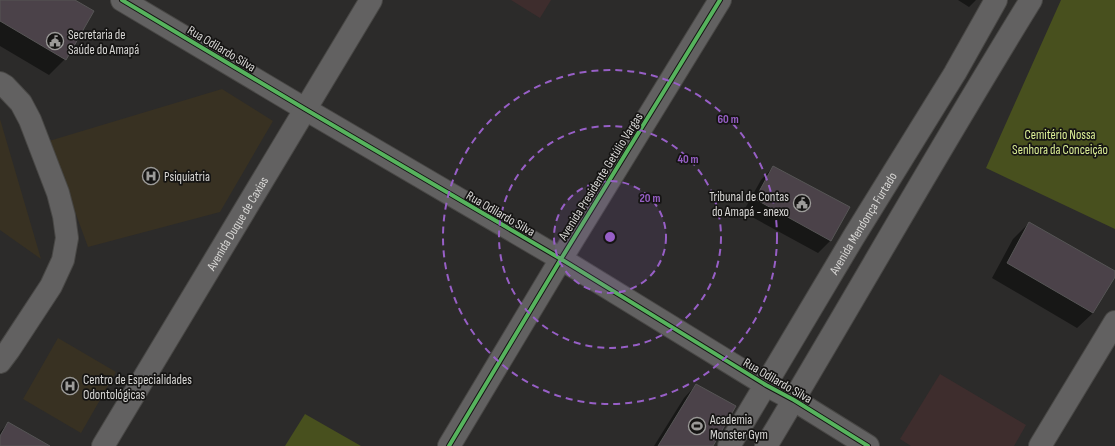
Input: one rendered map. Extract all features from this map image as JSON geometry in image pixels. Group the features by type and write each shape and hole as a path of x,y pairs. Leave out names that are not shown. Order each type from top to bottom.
{"street":[{"name":"Rua Odilardo Silva","path":"122,0 560,259 868,446"},
{"name":"Avenida Duque de Caxias","path":"103,446 371,0"},
{"name":"Avenida Presidente Getúlio Vargas","path":"449,446 560,259 720,0"},
{"name":"Avenida Mendonça Furtado","path":"730,446 853,238 955,73 996,0"},
{"path":"766,446 979,84 1031,0"},
{"path":"955,73 979,84"},
{"path":"0,83 5,86 21,103 30,120 58,193 64,216 67,238 63,260 51,286 0,362"},
{"path":"853,238 882,251"},
{"path":"1040,446 1115,322"}],"shaded area":[{"path":"511,0 551,0 540,18"},
{"name":"Psiquiatria","path":"222,89 273,121 220,212 88,247 49,141"},
{"path":"0,119 41,259 0,230"},
{"name":"Centro de Especialidades Odontológicas","path":"58,338 116,372 81,433 23,399"},
{"path":"940,374 1026,425 1014,446 911,446 900,439"}],"green space":[{"name":"Cemitério Nossa Senhora da Conceição","path":"1061,0 1115,0 1115,229 986,168"},
{"path":"305,414 361,446 285,446"}],"building":[{"name":"Secretaria de Saúde do Amapá","path":"0,0 75,0 94,11 66,60 0,21"},
{"name":"Tribunal de Contas do Amapá - anexo","path":"773,166 850,207 831,241 755,199"},
{"path":"1029,222 1115,271 1115,277 1093,313 1007,263"},
{"name":"Academia Monster Gym","path":"696,384 736,406 713,446 658,446"},
{"path":"8,422 50,446 0,446 0,436"}],"cycle path":[{"path":"122,0 561,259 868,446"},
{"path":"449,446 561,259 720,0"}],"place":[{"name":"Secretaria de Saúde do Amapá","path":"55,41"},
{"name":"Psiquiatria","path":"151,176"},
{"name":"Tribunal de Contas do Amapá - anexo","path":"802,203"},
{"name":"Centro de Especialidades Odontológicas","path":"70,386"},
{"name":"Academia Monster Gym","path":"697,426"}]}
